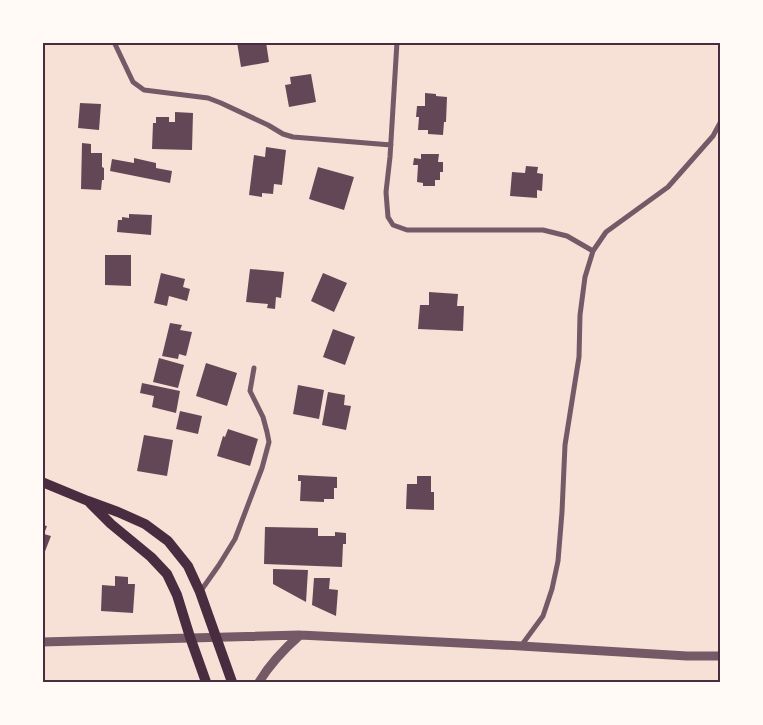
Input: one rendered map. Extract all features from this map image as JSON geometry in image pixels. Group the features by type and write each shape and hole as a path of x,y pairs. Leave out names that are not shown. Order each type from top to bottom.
{"main road":[{"path":"42,482 145,524 168,541 188,566 200,592 232,682"},
{"path":"88,501 111,524 151,557 167,574 178,595 206,682"}],"street":[{"path":"114,42 133,82 144,90 208,98 293,137 391,145"},
{"path":"397,42 391,145 386,192 388,217 393,225 407,230 543,230 567,236 593,251"},
{"path":"520,646 543,616 552,589 558,561 565,445 579,357 580,315 585,277 593,251 606,232 668,186 713,136 720,123"},
{"path":"200,592 220,565 235,539 262,468 269,442 263,417 250,391 254,368"},
{"path":"260,682 283,651 300,635"},
{"path":"42,642 300,635 686,656 720,656"}],"building":[{"path":"237,42 266,42 269,62 241,67"},
{"path":"311,74 316,102 289,107 285,85 291,84 290,77"},
{"path":"425,93 447,97 446,122 444,122 443,135 428,134 428,130 418,130 419,117 416,117 417,106 425,106"},
{"path":"80,103 101,104 99,130 78,128"},
{"path":"175,112 193,113 192,150 152,149 153,123 156,123 156,117 169,117 169,122 175,122"},
{"path":"82,143 91,144 91,153 102,153 104,180 102,180 101,190 81,189"},
{"path":"266,147 286,150 282,185 274,184 273,194 262,193 262,197 249,195 254,155 265,157"},
{"path":"421,154 439,154 438,162 443,162 443,172 440,172 440,180 435,180 435,186 423,186 423,183 417,182 418,165 413,165 414,158 421,159"},
{"path":"134,158 156,163 156,168 172,171 170,183 110,171 112,159 134,163"},
{"path":"526,166 538,167 537,173 543,174 542,191 537,190 537,198 510,196 512,172 525,173"},
{"path":"318,167 354,177 344,210 309,199"},
{"path":"129,214 152,215 151,235 117,232 118,220 122,220 122,217 129,218"},
{"path":"105,255 131,255 131,286 105,285"},
{"path":"250,269 284,272 281,298 276,297 275,309 267,308 268,304 246,302"},
{"path":"161,273 185,279 183,287 190,289 187,301 169,296 167,306 154,303"},
{"path":"323,273 347,283 334,312 311,301"},
{"path":"429,292 458,294 457,306 464,306 463,331 418,329 420,305 429,305"},
{"path":"170,323 182,325 180,330 192,332 186,356 179,354 178,359 162,356"},
{"path":"333,329 355,337 345,365 323,357"},
{"path":"159,358 184,365 178,388 153,382"},
{"path":"206,363 237,373 227,406 196,396"},
{"path":"142,383 180,391 176,413 152,407 154,396 140,393"},
{"path":"298,385 324,390 319,419 293,414"},
{"path":"328,392 345,395 344,405 351,406 346,430 322,425"},
{"path":"180,411 202,416 198,434 176,429"},
{"path":"228,429 258,439 250,466 217,456 223,436 225,437"},
{"path":"144,435 173,440 167,476 137,471"},
{"path":"298,475 337,477 334,499 324,499 324,502 300,501 301,481 298,481"},
{"path":"417,476 431,476 431,492 434,492 434,510 406,509 407,484 417,484"},
{"path":"42,525 47,526 44,534 51,536 44,554 42,553"},
{"path":"265,527 318,528 318,536 335,536 335,532 346,533 346,544 343,544 342,567 264,564"},
{"path":"273,569 308,570 306,602 273,584"},
{"path":"115,576 128,577 128,584 135,584 133,613 101,611 102,585 115,586"},
{"path":"314,578 330,578 329,589 338,590 336,616 312,605"}]}
